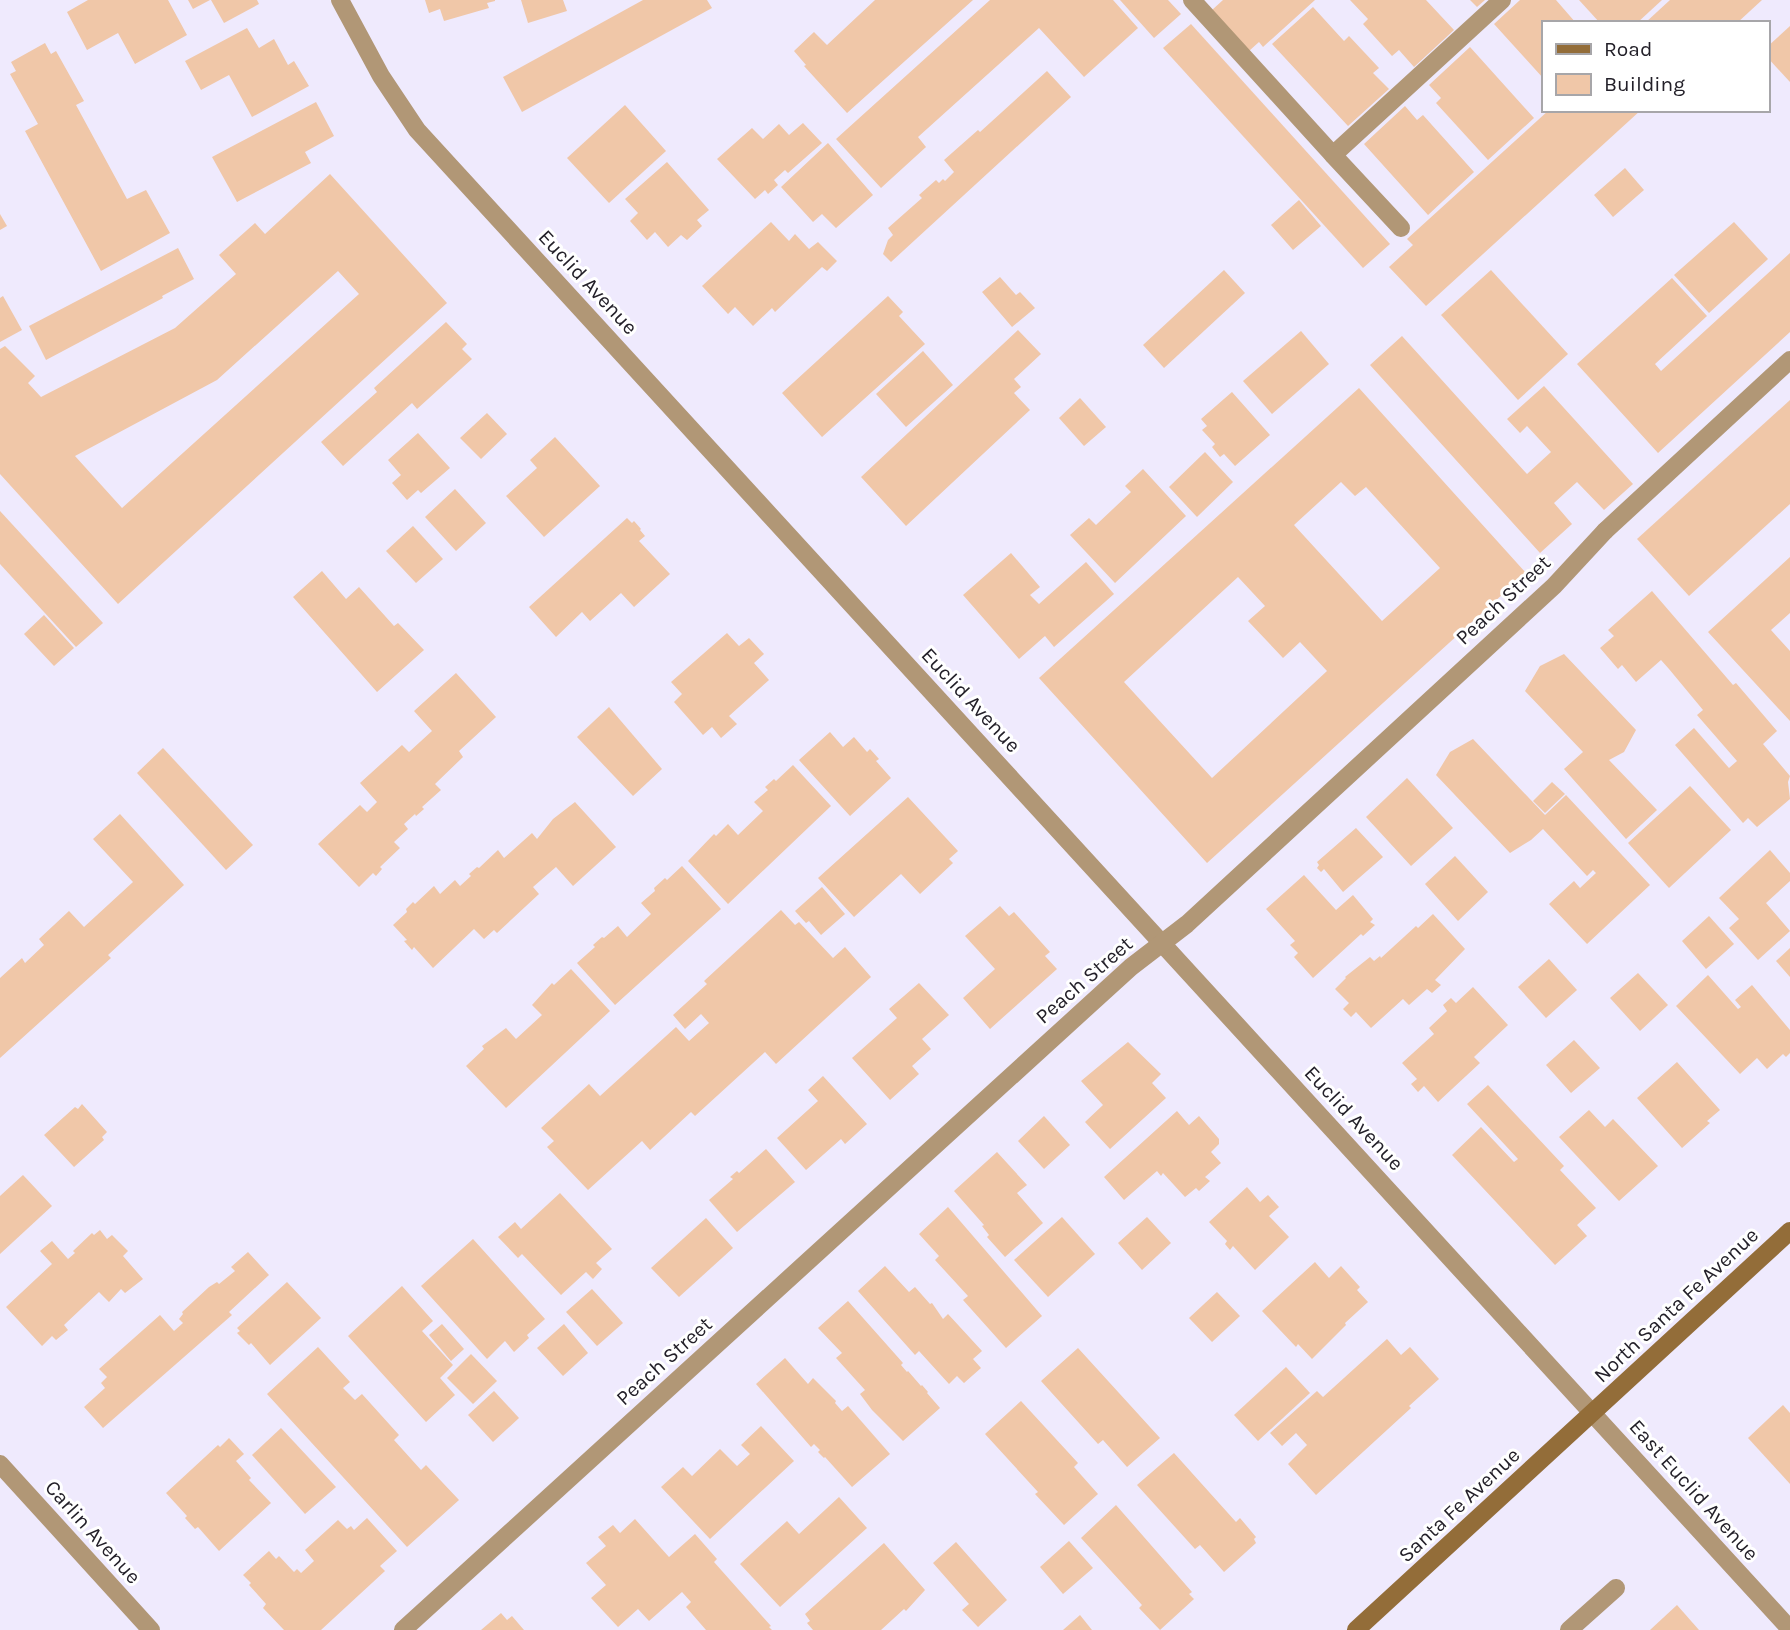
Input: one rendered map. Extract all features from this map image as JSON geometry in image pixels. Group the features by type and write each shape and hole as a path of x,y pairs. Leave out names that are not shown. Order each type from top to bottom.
{"main road":[{"name":"North Santa Fe Avenue","path":"1592,1413 1790,1231"},
{"name":"Santa Fe Avenue","path":"1356,1630 1592,1413"}],"street":[{"name":"Euclid Avenue","path":"341,0 381,76 417,130 1592,1413"},
{"path":"1192,0 1401,228"},
{"path":"1333,155 1502,0"},
{"name":"Peach Street","path":"403,1630 1131,967 1187,924 1554,586 1605,531 1790,360"},
{"name":"East Euclid Avenue","path":"1592,1413 1790,1629"},
{"name":"Carlin Avenue","path":"0,1464 152,1630"},
{"path":"1569,1630 1616,1588"}],"building":[{"path":"88,0 168,0 187,35 135,64 118,33 87,50 67,12"},
{"path":"188,0 210,0 193,9"},
{"path":"211,0 257,0 259,4 224,23"},
{"path":"425,0 495,1 487,3 489,8 444,21 440,9 429,13"},
{"path":"521,0 563,0 567,11 528,23"},
{"path":"643,0 707,0 712,8 522,112 503,77"},
{"path":"875,0 973,0 847,113 804,66 806,65 794,51 814,32 827,45"},
{"path":"990,0 1113,0 1138,28 1084,77 1039,28 918,137 926,147 881,188 836,139"},
{"path":"1120,0 1168,0 1181,14 1154,38"},
{"path":"1223,0 1315,0 1263,47 1259,42 1249,51 1212,10"},
{"path":"1350,0 1426,0 1454,30 1414,67 1399,50 1392,56 1363,24 1368,19"},
{"path":"1470,0 1485,0 1477,7"},
{"path":"1520,0 1556,0 1574,21 1542,21 1542,77 1494,24"},
{"path":"1579,0 1662,0 1639,21 1598,21"},
{"path":"1670,0 1762,0 1739,21 1647,21"},
{"path":"1313,7 1344,41 1349,36 1379,68 1373,73 1389,89 1348,126 1272,44"},
{"path":"1191,24 1390,244 1363,268 1163,48"},
{"path":"1790,26 1790,82 1769,59 1769,45"},
{"path":"247,28 259,48 274,39 288,65 294,61 309,86 252,117 229,75 201,90 185,61"},
{"path":"45,43 51,54 56,51 84,101 76,105 127,199 146,190 170,233 101,271 25,131 38,124 10,74 16,71 11,62"},
{"path":"1470,47 1534,118 1488,160 1436,103 1441,98 1429,85"},
{"path":"1047,71 1071,97 891,262 883,254 893,235 888,228 922,198 919,195 936,180 939,183 943,179 945,181 954,172 944,160 978,130 980,132"},
{"path":"316,102 334,136 305,152 311,163 237,202 212,157"},
{"path":"625,105 666,151 609,203 567,158"},
{"path":"1405,106 1417,120 1423,115 1474,172 1428,215 1364,144"},
{"path":"1547,112 1639,112 1426,306 1389,267 1413,245 1407,239"},
{"path":"803,123 822,143 788,173 785,170 774,180 778,185 768,194 765,190 755,199 717,159 752,128 763,139 779,124 789,135"},
{"path":"828,143 873,195 836,228 822,214 813,222 781,187"},
{"path":"667,162 709,210 697,220 702,226 687,240 681,235 668,247 655,232 647,240 630,221 638,213 625,199"},
{"path":"1625,168 1644,190 1613,217 1594,195"},
{"path":"330,174 447,303 118,604 0,474 0,349 5,346 35,376 28,383 41,397 175,328 236,274 219,255 255,223 265,234","holes":["338,271 359,294 122,508 75,456 217,380"]},
{"path":"1299,200 1321,226 1293,250 1271,225"},
{"path":"0,214 7,226 0,230"},
{"path":"771,222 789,241 795,234 809,249 818,242 837,261 827,271 822,267 775,312 772,308 753,326 735,307 728,314 702,286"},
{"path":"1734,222 1768,259 1709,313 1674,275"},
{"path":"178,248 194,279 46,360 29,326"},
{"path":"1790,253 1790,332 1658,453 1577,364 1672,278 1707,316 1655,364 1661,371"},
{"path":"1224,270 1245,293 1164,368 1143,345"},
{"path":"1491,270 1568,354 1518,400 1441,315"},
{"path":"1000,277 1016,295 1020,292 1035,308 1012,327 982,292"},
{"path":"3,296 22,330 0,342 0,298"},
{"path":"888,296 903,312 899,316 925,344 822,437 782,393"},
{"path":"446,322 467,344 462,349 472,359 417,409 412,403 343,466 321,442 377,392 374,388"},
{"path":"1018,330 1041,354 1014,379 1021,387 1014,393 1030,410 906,526 861,477"},
{"path":"1301,331 1329,364 1272,414 1243,381"},
{"path":"1402,336 1527,474 1551,452 1527,426 1520,433 1507,419 1544,386 1633,484 1604,510 1577,482 1554,503 1572,524 1540,553 1370,365"},
{"path":"923,351 953,385 906,427 876,394"},
{"path":"1359,388 1526,573 1207,863 1039,678","holes":["1341,482 1355,496 1366,487 1440,568 1382,621 1294,525","1238,577 1265,606 1248,621 1283,658 1300,642 1327,671 1212,778 1124,682"]},
{"path":"1232,392 1270,435 1235,466 1224,454 1220,457 1212,447 1215,444 1202,430 1207,426 1201,419"},
{"path":"1080,398 1106,427 1084,446 1059,418"},
{"path":"1790,400 1790,504 1689,596 1637,539"},
{"path":"487,413 507,434 481,459 460,438"},
{"path":"418,433 450,468 421,493 418,490 407,500 392,483 401,475 388,460"},
{"path":"555,437 600,486 544,537 506,496 537,468 530,460"},
{"path":"1205,452 1233,482 1197,517 1169,487"},
{"path":"1143,469 1186,516 1115,583 1070,535 1089,518 1096,525 1131,492 1125,486"},
{"path":"455,489 486,523 456,551 425,517"},
{"path":"0,511 103,623 76,647 0,564"},
{"path":"627,518 632,523 634,521 645,536 639,541 670,574 634,607 621,593 590,621 582,612 556,637 529,607"},
{"path":"413,526 443,559 416,583 386,551"},
{"path":"1011,553 1040,587 1030,595 1039,604 1086,562 1114,594 1054,647 1045,636 1019,659 963,595"},
{"path":"1790,557 1790,613 1771,630 1790,651 1790,721 1708,632"},
{"path":"322,571 346,599 359,587 394,626 398,623 424,650 377,692 293,597"},
{"path":"1652,591 1733,685 1736,683 1777,731 1763,744 1790,776 1790,799 1757,827 1748,818 1743,823 1675,745 1694,728 1729,768 1737,761 1697,715 1703,710 1669,669 1661,660 1636,682 1622,665 1618,669 1600,648 1614,636 1608,630"},
{"path":"44,615 74,648 54,666 24,634"},
{"path":"727,633 739,646 749,638 764,654 754,663 769,680 729,716 737,724 721,738 712,727 703,735 674,702 682,694 671,682"},
{"path":"1564,654 1636,730 1624,752 1609,760 1657,810 1626,839 1564,769 1583,752 1525,691 1540,666"},
{"path":"456,673 496,717 459,751 463,757 435,784 441,790 422,807 424,809 404,824 408,829 394,842 400,848 380,867 382,869 376,876 373,873 359,887 318,844 360,805 367,812 377,802 360,783 402,745 409,752 432,731 414,711"},
{"path":"609,707 662,769 633,796 577,737"},
{"path":"830,732 843,747 854,737 867,752 870,749 879,759 876,761 891,778 850,816 799,760"},
{"path":"1473,739 1545,815 1566,795 1650,885 1587,944 1549,904 1574,881 1580,888 1596,873 1593,870 1587,876 1543,829 1510,853 1436,775 1450,752"},
{"path":"163,748 253,845 226,870 137,773"},
{"path":"793,765 831,806 728,904 688,861 714,834 716,836 728,824 738,835 763,811 754,802 768,790 765,787"},
{"path":"1407,778 1453,828 1411,866 1366,817"},
{"path":"1552,782 1565,794 1545,813 1533,801"},
{"path":"1690,786 1731,830 1669,888 1628,843"},
{"path":"908,797 958,851 949,859 953,863 920,894 901,874 854,917 818,878"},
{"path":"575,802 616,847 573,886 556,867 533,887 539,894 497,933 494,930 484,939 474,929 433,968 414,947 412,950 404,941 407,940 393,925 413,902 415,904 434,886 440,894 455,880 460,886 471,876 469,874 498,850 504,858 532,833 537,839 553,819"},
{"path":"120,814 184,885 108,955 111,958 0,1058 0,978 22,958 25,963 44,945 39,939 69,911 84,927 133,882 93,839"},
{"path":"1356,828 1383,857 1343,892 1324,869 1321,872 1317,868 1317,862"},
{"path":"1770,850 1790,873 1790,881 1766,903 1790,931 1758,960 1729,928 1739,919 1719,898"},
{"path":"1455,856 1488,892 1458,921 1425,884"},
{"path":"682,866 721,909 615,1005 577,963 595,947 593,945 618,926 627,937 651,914 641,903 665,878 667,880"},
{"path":"1304,875 1336,910 1353,895 1373,919 1370,922 1375,925 1363,936 1361,934 1313,978 1294,957 1298,953 1290,945 1295,941 1266,909"},
{"path":"822,887 845,914 821,935 809,921 806,923 795,911"},
{"path":"1000,906 1009,916 1014,912 1050,952 1045,956 1057,969 990,1029 963,998 995,969 965,936"},
{"path":"781,910 795,925 799,922 833,958 845,947 871,977 776,1064 765,1052 695,1116 691,1112 650,1150 642,1141 588,1190 547,1147 554,1141 541,1128 589,1084 600,1096 676,1027 689,1041 709,1023 701,1014 685,1029 673,1015 707,984 704,981"},
{"path":"1433,914 1465,949 1435,980 1441,985 1432,993 1427,989 1409,1005 1403,999 1371,1028 1356,1012 1351,1017 1343,1009 1349,1003 1335,989 1345,977 1370,957 1374,961 1380,956 1381,958"},
{"path":"1709,916 1734,944 1706,969 1682,941"},
{"path":"1790,948 1790,977 1776,961"},
{"path":"1549,959 1577,990 1546,1018 1518,987"},
{"path":"571,969 610,1011 506,1108 466,1066 484,1049 482,1046 506,1028 516,1039 542,1015 532,1005 552,983 554,985"},
{"path":"1638,973 1668,1005 1640,1031 1610,998"},
{"path":"1708,975 1738,1009 1741,1007 1735,1000 1752,985 1790,1030 1790,1053 1786,1057 1783,1054 1767,1069 1757,1058 1740,1074 1676,1006"},
{"path":"919,983 949,1015 922,1039 931,1049 912,1066 919,1074 890,1100 852,1058 897,1018 889,1009"},
{"path":"1473,987 1508,1025 1474,1057 1480,1063 1438,1102 1424,1086 1418,1092 1411,1084 1417,1079 1402,1063 1434,1034 1429,1028 1447,1011 1443,1005 1451,998 1456,1003"},
{"path":"1574,1040 1600,1068 1571,1093 1546,1065"},
{"path":"1128,1042 1161,1074 1152,1083 1166,1098 1110,1149 1085,1122 1103,1105 1081,1081"},
{"path":"1677,1062 1720,1110 1707,1121 1710,1123 1682,1148 1637,1098"},
{"path":"823,1076 867,1124 845,1144 841,1139 806,1170 777,1138 818,1101 808,1090"},
{"path":"1488,1085 1564,1166 1560,1170 1596,1208 1577,1225 1587,1236 1555,1265 1452,1155 1481,1127 1514,1162 1518,1159 1467,1104"},
{"path":"82,1104 107,1132 102,1137 104,1140 74,1167 44,1135 75,1107 78,1109"},
{"path":"1589,1110 1605,1127 1613,1119 1658,1166 1619,1201 1559,1137"},
{"path":"1177,1111 1189,1125 1199,1116 1219,1139 1219,1144 1211,1152 1221,1163 1205,1177 1210,1181 1199,1191 1196,1188 1185,1197 1163,1173 1161,1176 1157,1171 1124,1200 1104,1177"},
{"path":"1044,1116 1070,1145 1044,1169 1018,1141"},
{"path":"766,1149 795,1182 737,1232 709,1200 733,1179 730,1177 737,1171 739,1173"},
{"path":"997,1152 1027,1185 1017,1193 1043,1223 1005,1257 987,1237 989,1235 982,1226 984,1225 954,1191"},
{"path":"23,1175 52,1206 0,1254 0,1196"},
{"path":"1247,1187 1260,1202 1268,1195 1279,1207 1269,1216 1289,1237 1255,1270 1233,1246 1230,1250 1225,1244 1227,1241 1209,1222"},
{"path":"560,1193 612,1249 596,1263 602,1269 593,1279 586,1272 561,1295 522,1254 518,1258 498,1237 515,1222 521,1229"},
{"path":"948,1207 1042,1316 1006,1348 963,1300 968,1296 935,1260 939,1256 919,1234"},
{"path":"1062,1217 1095,1254 1048,1297 1014,1260"},
{"path":"1147,1217 1171,1243 1142,1270 1118,1243"},
{"path":"706,1218 733,1248 679,1297 651,1268"},
{"path":"100,1230 107,1239 112,1235 128,1251 123,1256 143,1279 125,1293 121,1289 109,1302 99,1292 64,1325 68,1330 56,1340 52,1336 42,1346 6,1307 52,1264 40,1251 52,1241 68,1259 92,1233 94,1235"},
{"path":"473,1239 545,1319 527,1335 529,1338 514,1352 505,1341 487,1359 421,1286"},
{"path":"248,1252 269,1275 229,1312 232,1315 103,1428 84,1407 105,1388 101,1383 107,1377 99,1369 160,1315 174,1331 183,1323 179,1319 182,1312 209,1287 217,1282 219,1284 235,1271 231,1267"},
{"path":"1315,1262 1329,1278 1341,1266 1360,1287 1357,1290 1368,1302 1312,1359 1298,1344 1296,1347 1262,1311"},
{"path":"885,1266 909,1292 915,1287 932,1303 943,1319 948,1314 982,1351 973,1359 981,1368 964,1383 957,1376 949,1384 919,1351 915,1355 858,1291"},
{"path":"287,1282 321,1318 270,1365 251,1343 249,1345 237,1333 240,1331 237,1328"},
{"path":"402,1286 433,1321 422,1331 453,1365 440,1378 455,1395 426,1422 348,1336"},
{"path":"592,1289 623,1323 597,1346 566,1312"},
{"path":"1217,1292 1240,1316 1212,1342 1189,1318"},
{"path":"848,1301 940,1408 903,1441 872,1410 860,1394 865,1390 836,1358 842,1353 818,1328"},
{"path":"442,1324 464,1349 451,1361 429,1335"},
{"path":"564,1324 588,1353 563,1376 537,1348"},
{"path":"1387,1339 1401,1355 1410,1347 1439,1379 1316,1495 1288,1464 1307,1445 1296,1433 1282,1446 1270,1433 1317,1391 1323,1397"},
{"path":"318,1347 350,1382 343,1388 355,1400 362,1394 399,1435 394,1440 421,1470 426,1465 459,1500 407,1547 267,1394"},
{"path":"1078,1348 1160,1438 1127,1467 1103,1440 1098,1444 1041,1381"},
{"path":"471,1354 497,1381 473,1404 447,1378"},
{"path":"785,1358 808,1384 813,1378 842,1411 848,1406 890,1454 852,1487 818,1452 820,1450 814,1444 811,1447 756,1384"},
{"path":"1286,1367 1310,1393 1258,1441 1234,1415"},
{"path":"494,1391 519,1418 493,1442 468,1415"},
{"path":"1021,1401 1078,1463 1074,1467 1098,1494 1064,1525 985,1434"},
{"path":"1783,1405 1790,1413 1790,1484 1748,1438"},
{"path":"761,1426 794,1461 710,1539 661,1487 683,1467 692,1476 720,1449 737,1466 750,1454 741,1445"},
{"path":"281,1428 336,1487 305,1514 252,1455"},
{"path":"229,1438 244,1454 236,1461 251,1478 249,1480 271,1503 219,1551 198,1527 195,1529 166,1493"},
{"path":"1174,1453 1236,1522 1240,1518 1256,1537 1256,1543 1224,1572 1200,1545 1195,1549 1137,1485"},
{"path":"839,1497 867,1528 780,1607 740,1564 787,1521 799,1534"},
{"path":"1116,1505 1192,1592 1189,1594 1194,1599 1160,1630 1139,1608 1142,1605 1081,1538"},
{"path":"367,1518 397,1551 380,1566 385,1571 321,1630 284,1630 263,1608 266,1604 243,1575 269,1551 276,1559 279,1556 294,1572 297,1569 301,1573 314,1561 305,1550 338,1520 347,1529 351,1526 354,1530"},
{"path":"635,1519 669,1557 695,1534 717,1559 714,1562 772,1630 706,1630 686,1607 691,1602 682,1592 649,1621 638,1609 618,1627 591,1598 606,1585 586,1563 606,1546 598,1537 613,1525 620,1533"},
{"path":"1069,1541 1093,1568 1063,1594 1040,1567"},
{"path":"956,1542 1007,1600 978,1627 962,1610 969,1604 933,1563"},
{"path":"884,1543 925,1590 906,1611 904,1609 881,1630 813,1630 807,1623 810,1621 805,1614"},
{"path":"1677,1605 1699,1630 1650,1630"},
{"path":"501,1613 507,1620 512,1616 524,1630 481,1630"},
{"path":"1080,1615 1092,1630 1063,1630"}]}
